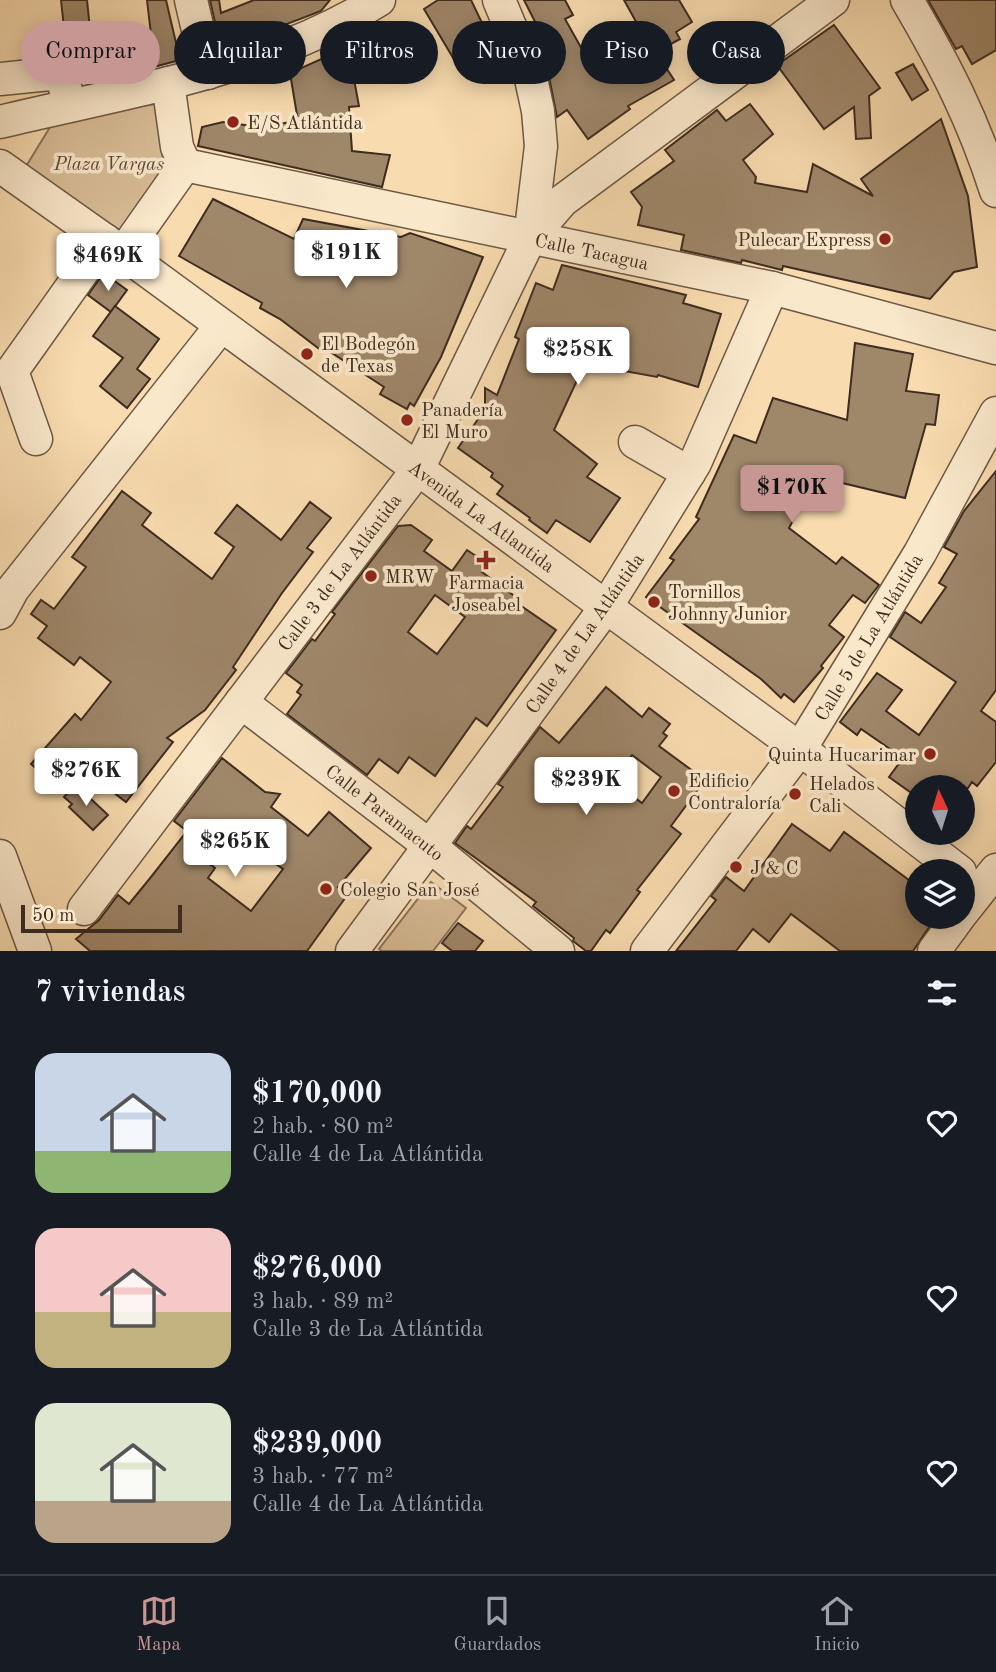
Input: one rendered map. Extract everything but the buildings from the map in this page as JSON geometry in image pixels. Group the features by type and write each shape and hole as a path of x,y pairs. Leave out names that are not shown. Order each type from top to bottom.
{"street":[{"path":"191,0 196,21"},
{"path":"324,21 330,5 339,0"},
{"path":"340,21 379,0"},
{"name":"Calle 3 de La Atlántida","path":"84,909 418,469 530,238 541,146 538,111 530,74 499,0"},
{"path":"530,238 562,201 833,0"},
{"path":"907,0 952,76 977,133 996,191"},
{"path":"306,37 320,32"},
{"path":"0,79 60,73 71,105"},
{"path":"0,122 174,81"},
{"path":"36,439 12,371 184,165 177,147 167,83"},
{"name":"Calle Tacagua","path":"184,165 772,288 996,348"},
{"name":"Avenida La Atlantida","path":"0,166 114,246 979,880"},
{"name":"Calle 4 de La Atlántida","path":"352,951 606,607 689,473 772,288"},
{"path":"0,613 13,589 220,326"},
{"name":"Calle 5 de La Atlántida","path":"647,951 800,749 920,553 996,413"},
{"path":"635,442 689,473"},
{"name":"Calle Paramacuto","path":"242,702 430,846 558,951"},
{"path":"0,856 36,951"},
{"path":"934,951 950,929"}],"green space":[{"name":"Plaza Vargas","path":"161,103 163,176 127,235 25,168 55,119"},
{"path":"431,882 466,908 433,951 379,949"}],"place":[{"name":"E/S Atlántida","path":"233,122"},
{"name":"Pulecar Express","path":"885,239"},
{"name":"El Bodegón de Texas","path":"307,354"},
{"name":"Panadería El Muro","path":"407,420"},
{"name":"Farmacia Joseabel","path":"486,560"},
{"name":"MRW","path":"371,576"},
{"name":"Tornillos Johnny Junior","path":"654,602"},
{"name":"Quinta Hucarimar","path":"930,754"},
{"name":"Edificio Contraloría","path":"674,791"},
{"name":"Helados Cali","path":"795,794"},
{"name":"J & C","path":"736,867"},
{"name":"Colegio San José","path":"326,889"}]}
